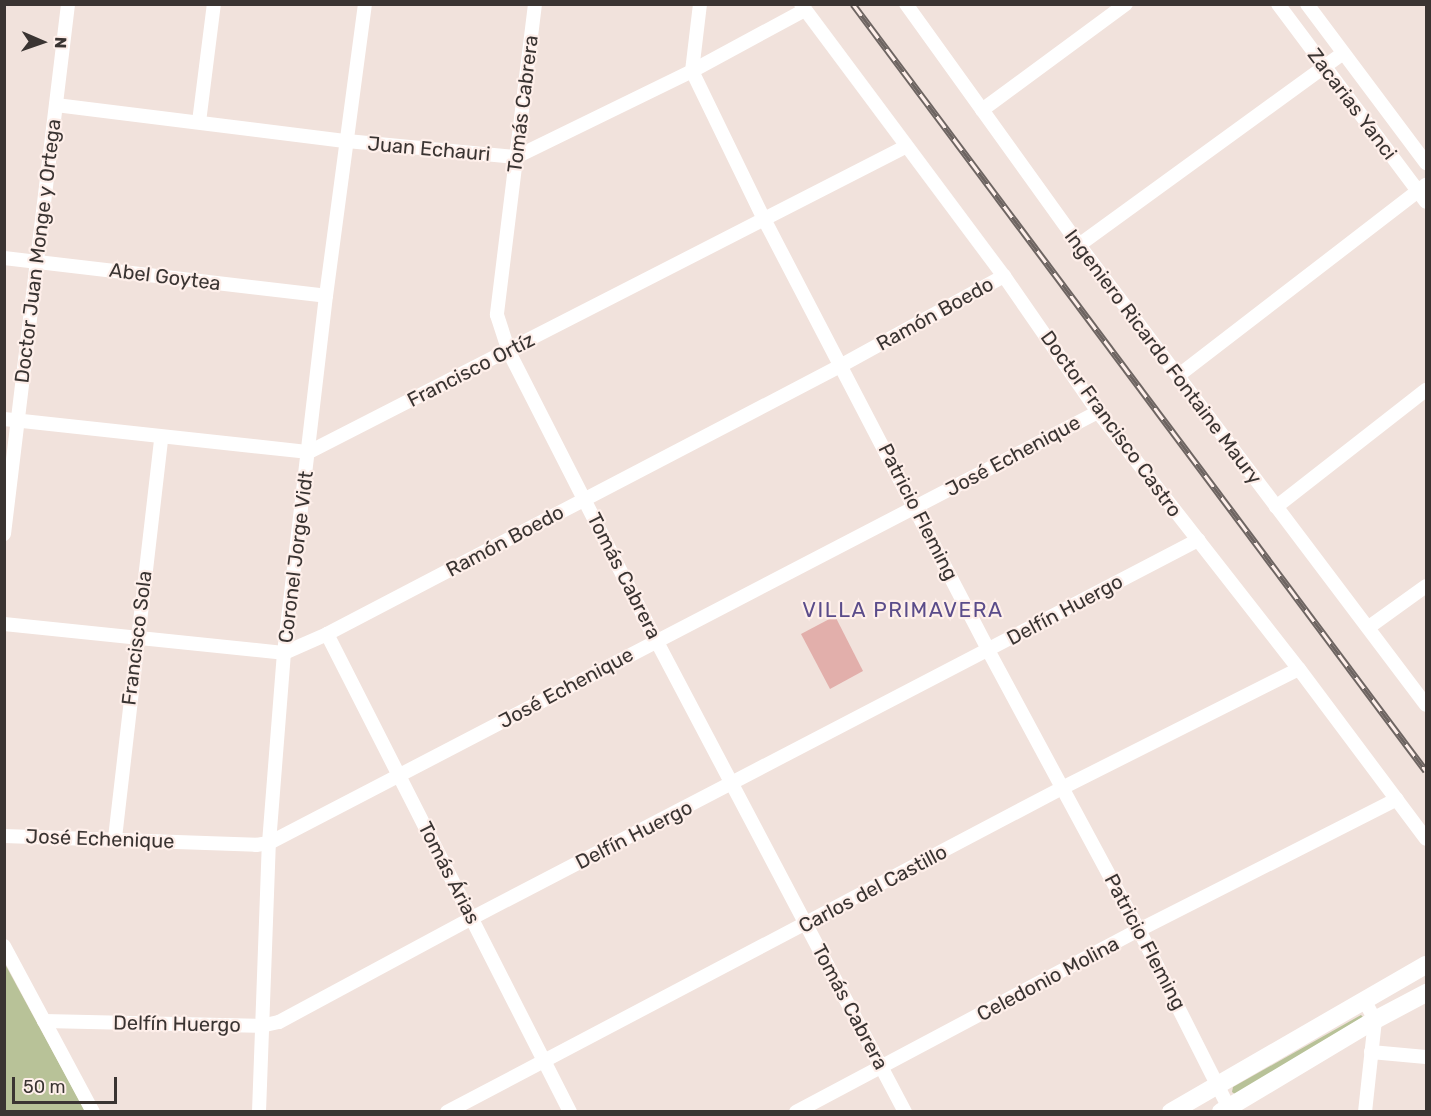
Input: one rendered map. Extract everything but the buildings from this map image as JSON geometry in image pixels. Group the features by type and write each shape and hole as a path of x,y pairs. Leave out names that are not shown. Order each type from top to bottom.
{"main road":[{"path":"1171,1112 1426,965"},
{"path":"1228,1110 1374,1020 1426,993"}],"street":[{"name":"Doctor Juan Monge y Ortega","path":"4,534 11,420 37,262 68,4"},
{"path":"199,122 214,4"},
{"name":"Coronel Jorge Vidt","path":"259,1112 269,843 284,653 326,296 365,4"},
{"name":"Tomás Cabrera","path":"535,4 497,315 509,352 656,640 905,1112"},
{"path":"692,71 700,4"},
{"name":"Ingeniero Ricardo Fontaine Maury","path":"906,4 1079,245 1426,705"},
{"path":"982,110 1126,4"},
{"name":"Zacarias Yanci","path":"1278,4 1324,67 1424,193"},
{"name":"Zacarias Yanci","path":"1307,4 1426,163"},
{"name":"Juan Echauri","path":"56,105 347,141 516,157 692,71 803,7"},
{"name":"Doctor Francisco Castro","path":"803,7 905,147 1004,276 1098,411 1299,669 1426,839"},
{"path":"1079,245 1343,53"},
{"name":"Patricio Fleming","path":"692,71 764,219 916,507 988,650 1139,930 1218,1085 1228,1110"},
{"name":"Francisco Ortíz","path":"309,452 509,352 905,147"},
{"path":"1179,375 1424,193"},
{"name":"Abel Goytea","path":"4,258 326,296"},
{"name":"Ramón Boedo","path":"4,624 284,653 327,634 842,365 1004,276"},
{"path":"1276,507 1426,390"},
{"name":"José Echenique","path":"4,836 115,838 256,845 269,843 1098,411"},
{"path":"11,420 161,438 309,452"},
{"name":"Francisco Sola","path":"115,838 161,438"},
{"name":"Delfín Huergo","path":"45,1021 261,1026 279,1022 472,918 1198,540"},
{"path":"1369,627 1426,585"},
{"name":"Tomás Árias","path":"327,634 570,1112"},
{"name":"Carlos del Castillo","path":"447,1112 1062,788 1299,669"},
{"name":"Celedonio Molina","path":"796,1112 1139,930 1397,799"},
{"path":"4,946 93,1112"},
{"path":"1364,1000 1374,1020 1365,1112"},
{"path":"1371,1052 1426,1057"}],"green space":[{"path":"5,964 85,1111 5,1111"},
{"path":"1361,1015 1363,1017 1235,1094 1232,1092 1233,1087"}],"railway":[{"path":"853,4 1426,771"}],"district":[{"name":"VILLA PRIMAVERA","path":"903,610"}]}
